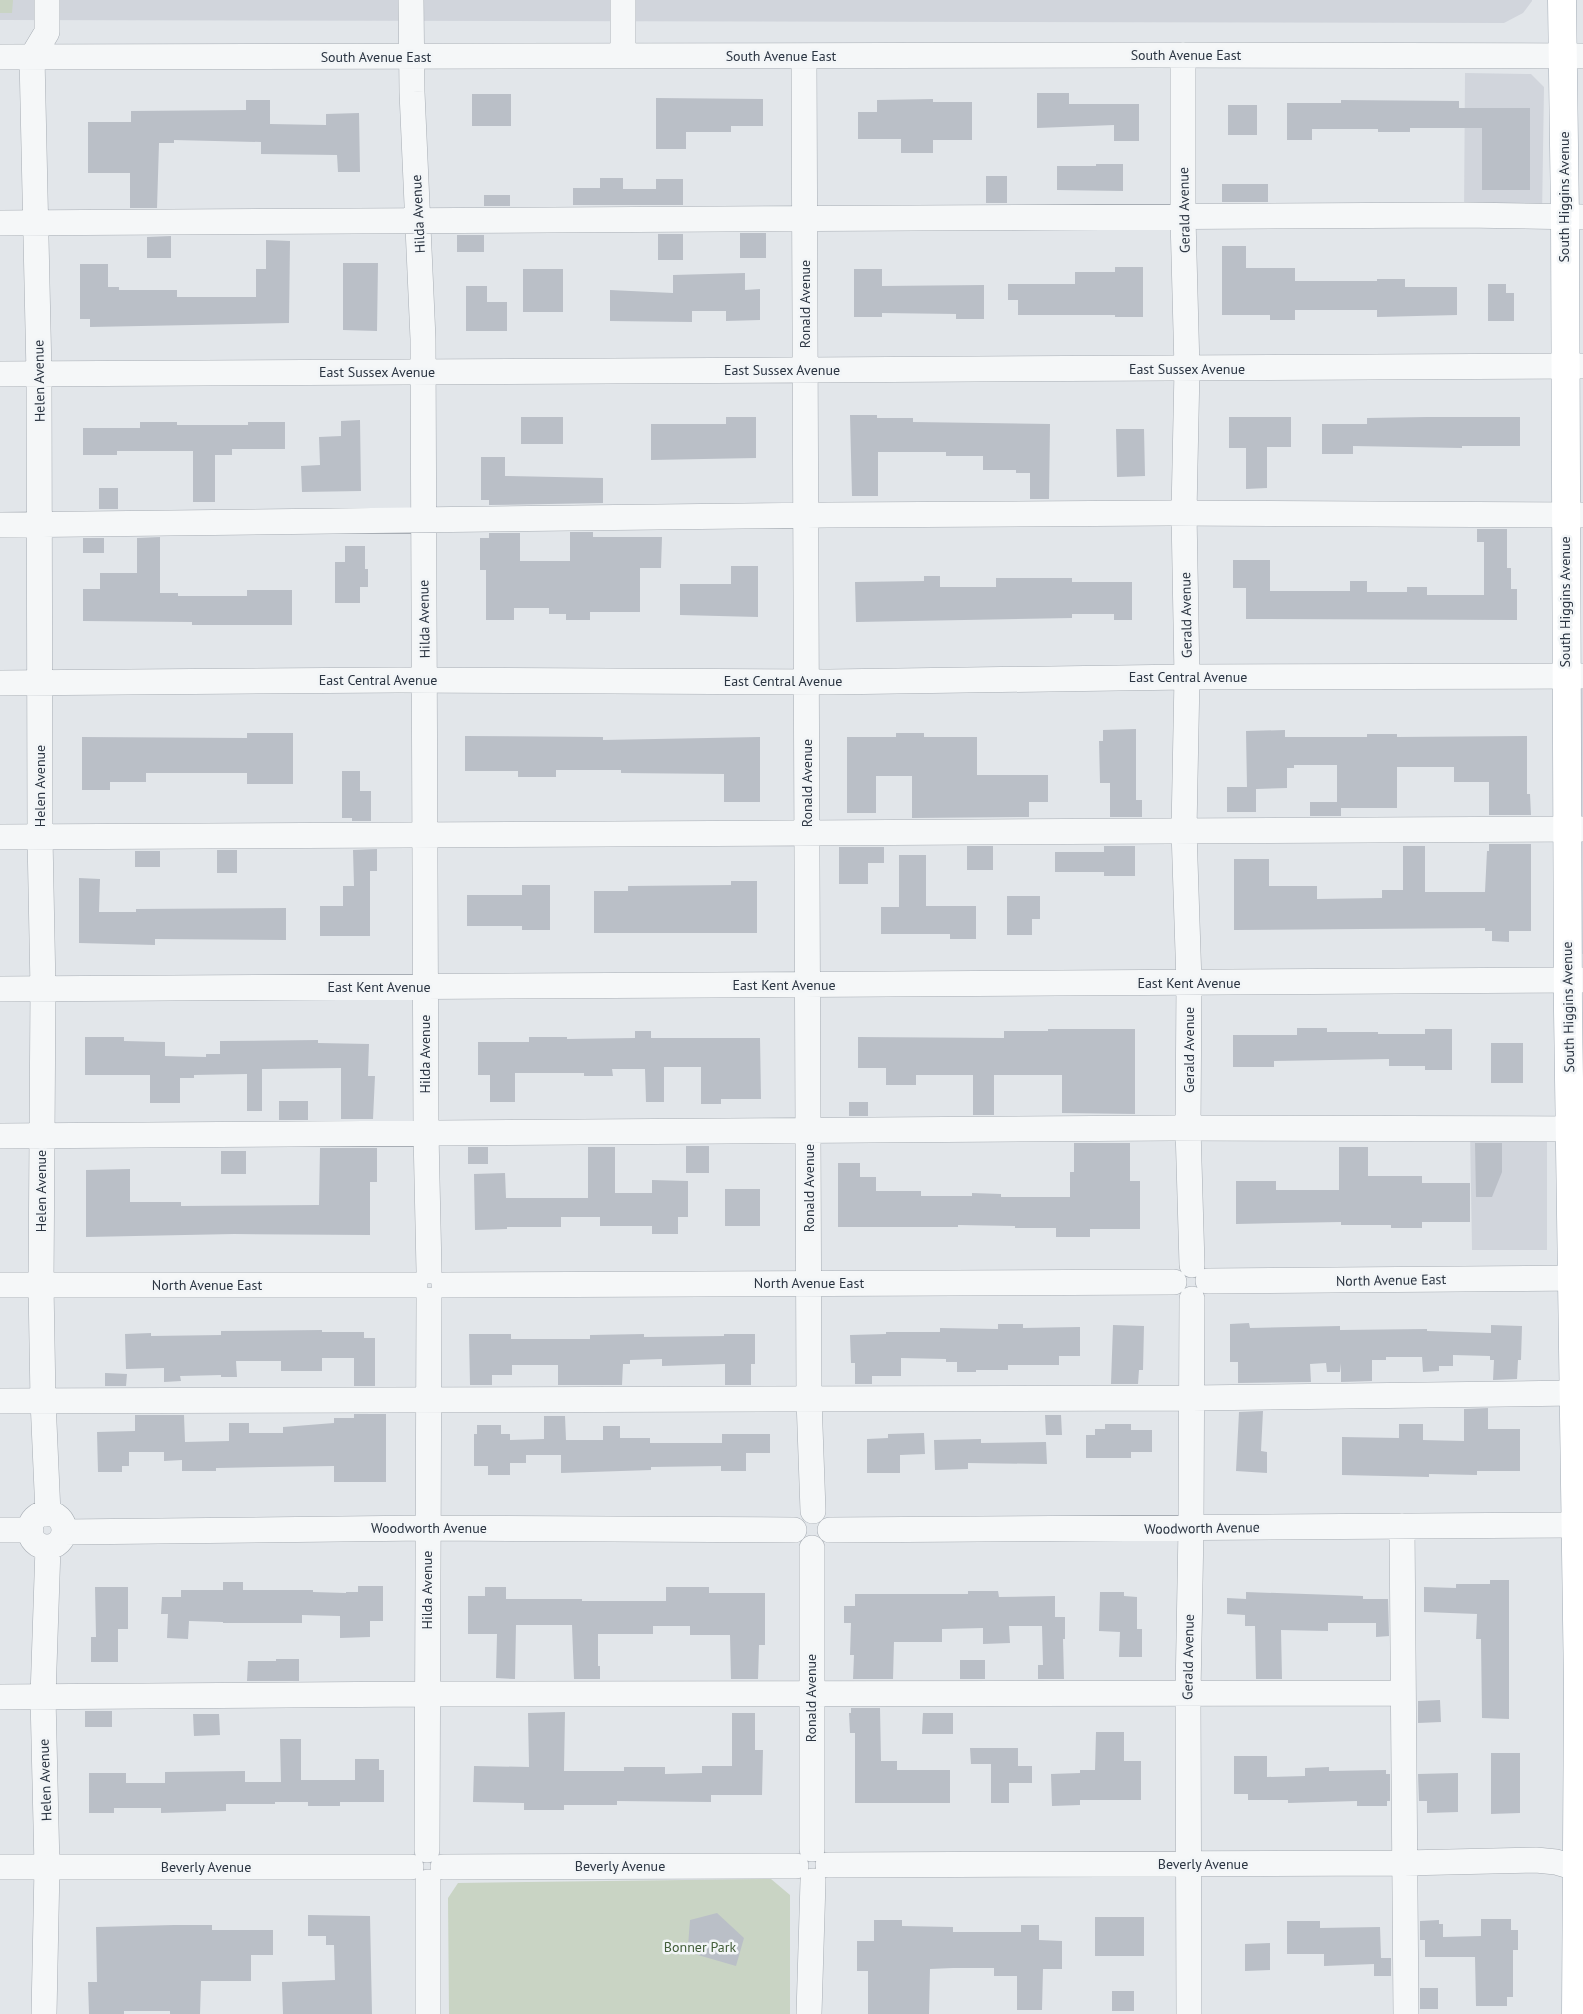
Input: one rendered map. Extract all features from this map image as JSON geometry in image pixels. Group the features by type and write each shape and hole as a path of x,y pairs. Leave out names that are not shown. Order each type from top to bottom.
{"main road":[{"name":"South Higgins Avenue","path":"1562,0 1572,56 1574,217 1575,980 1578,1278 1574,1393 1575,1525 1580,1579 1578,1686 1580,1869 1576,2014"}],"street":[{"path":"32,57 47,32 47,0"},
{"name":"Hilda Avenue","path":"411,0 423,371 425,987 430,1400 427,1528 428,2014"},
{"path":"623,0 623,56"},
{"name":"Gerald Avenue","path":"1183,55 1183,218 1187,369 1184,513 1187,677 1184,830 1189,983 1188,1128 1200,1273"},
{"name":"Ronald Avenue","path":"804,56 809,1399 813,1511"},
{"name":"South Avenue East","path":"0,57 1572,56"},
{"name":"Helen Avenue","path":"32,57 34,222 39,374 40,837 43,989 41,1285 48,1531 43,1697 47,1867 44,2014"},
{"path":"0,223 1464,215 1574,217"},
{"name":"East Sussex Avenue","path":"0,374 1573,366"},
{"path":"0,525 1184,513 1574,515"},
{"name":"East Central Avenue","path":"0,683 425,680 807,682 1187,677 1574,676"},
{"path":"0,837 1575,829"},
{"name":"East Kent Avenue","path":"0,989 1575,980"},
{"path":"0,1136 1188,1128 1576,1129"},
{"path":"1183,1266 1200,1273 1204,1294 1192,1299 1179,1294 1174,1282 1178,1270 1183,1266"},
{"name":"North Avenue East","path":"1200,1273 1578,1278"},
{"name":"North Avenue East","path":"0,1285 1174,1282"},
{"name":"Gerald Avenue","path":"1189,2014 1188,1693 1192,1299"},
{"path":"0,1401 1192,1398 1574,1393"},
{"path":"813,1511 826,1518 829,1522 830,1530 828,1539 824,1543 812,1548 800,1544 796,1539 794,1530 796,1521 800,1516 813,1511"},
{"name":"Woodworth Avenue","path":"830,1530 1575,1525"},
{"path":"1402,1526 1406,2014"},
{"name":"Woodworth Avenue","path":"0,1530 427,1528 794,1530"},
{"name":"Ronald Avenue","path":"809,2014 812,1865 812,1548"},
{"path":"0,1697 428,1694 1403,1693"},
{"name":"Beverly Avenue","path":"0,1867 1188,1864 1536,1860 1556,1862 1580,1869"}],"shaded area":[{"path":"0,0 1532,1 1523,13 1504,23 0,20"},
{"path":"1465,73 1531,74 1544,87 1542,216 1464,215"},
{"path":"1583,684 1583,954 1576,954 1575,685"},
{"path":"1470,1129 1547,1129 1547,1250 1472,1250"}],"green space":[{"path":"0,0 13,0 12,13 0,13"},
{"name":"Bonner Park","path":"771,1879 790,1895 790,2014 449,2014 448,1898 458,1883"}],"building":[{"path":"1037,93 1069,93 1069,104 1139,104 1139,141 1114,141 1114,125 1037,128"},
{"path":"472,94 511,94 511,126 472,126"},
{"path":"656,98 763,99 763,126 731,126 731,132 686,132 686,149 656,149"},
{"path":"933,99 933,102 972,102 972,140 933,140 933,153 901,153 901,139 858,139 858,112 877,112 877,100"},
{"path":"246,100 270,100 270,124 326,125 326,114 359,113 360,172 338,172 337,155 261,154 261,142 174,140 174,143 159,143 157,208 130,208 130,173 88,173 88,122 131,122 131,111 246,110"},
{"path":"1341,100 1459,101 1459,108 1530,108 1530,190 1482,190 1482,128 1410,128 1410,132 1378,132 1378,129 1312,129 1312,140 1287,140 1287,103 1341,103"},
{"path":"1228,105 1257,105 1257,135 1228,135"},
{"path":"1096,164 1123,164 1123,191 1057,190 1057,166 1096,166"},
{"path":"986,176 1007,176 1007,203 986,203"},
{"path":"600,178 623,178 623,189 656,189 656,179 683,179 683,205 573,205 573,188 600,188"},
{"path":"1222,184 1268,184 1268,202 1222,202"},
{"path":"484,195 510,195 510,206 484,206"},
{"path":"740,233 766,233 766,258 740,258"},
{"path":"658,234 683,234 683,260 658,260"},
{"path":"457,235 484,235 484,252 457,252"},
{"path":"171,236 171,258 147,258 147,237"},
{"path":"266,240 290,241 289,323 90,327 90,319 80,319 80,264 108,264 108,287 119,287 119,290 177,290 177,297 256,297 256,269 266,269"},
{"path":"1222,246 1246,246 1246,268 1295,268 1295,281 1405,279 1405,287 1457,287 1457,315 1377,317 1377,310 1295,310 1295,320 1270,320 1270,315 1222,315"},
{"path":"343,263 378,263 377,331 343,330"},
{"path":"1115,267 1143,267 1143,317 1115,317 1115,315 1018,315 1018,300 1008,300 1008,284 1075,284 1075,272 1115,272"},
{"path":"523,269 563,269 563,312 523,312"},
{"path":"854,269 882,269 882,286 984,285 984,319 956,319 956,314 882,313 882,317 854,317"},
{"path":"745,273 745,290 760,289 760,320 726,321 726,311 692,311 692,322 610,321 610,290 673,293 673,275"},
{"path":"1488,284 1506,284 1506,293 1514,293 1514,321 1488,321"},
{"path":"466,286 487,286 487,302 507,302 507,331 466,331"},
{"path":"850,415 877,415 877,418 913,418 913,422 1050,424 1049,499 1030,499 1030,473 1016,473 1016,470 983,470 983,456 946,456 946,452 878,452 878,496 852,496"},
{"path":"521,417 563,417 563,444 521,444"},
{"path":"726,417 756,417 756,458 651,460 651,424 726,424"},
{"path":"1229,417 1291,417 1291,447 1267,447 1267,488 1246,489 1246,448 1229,448"},
{"path":"1520,417 1520,446 1462,446 1462,448 1353,446 1353,454 1322,454 1322,424 1367,424 1367,418"},
{"path":"360,420 361,491 302,492 301,466 320,465 319,437 341,436 341,421"},
{"path":"140,422 177,422 177,425 248,425 248,422 285,422 285,449 232,449 232,455 215,455 215,502 193,502 193,451 117,451 117,455 83,455 83,428 140,428"},
{"path":"1116,429 1144,429 1145,476 1117,477"},
{"path":"481,457 505,457 505,476 603,478 603,503 489,505 489,500 481,500"},
{"path":"99,488 118,488 118,509 99,509"},
{"path":"1477,529 1507,529 1507,568 1511,568 1511,589 1517,589 1517,620 1246,619 1246,588 1233,588 1233,560 1270,560 1270,591 1350,591 1350,581 1367,581 1367,592 1407,592 1407,587 1427,587 1427,595 1484,595 1484,542 1477,542"},
{"path":"570,532 593,532 593,537 662,537 661,568 640,568 640,612 590,612 590,620 566,620 566,614 549,614 549,608 514,608 514,620 486,620 486,570 480,570 480,538 489,538 489,533 520,533 520,561 570,561"},
{"path":"160,537 160,593 178,593 178,596 247,596 247,590 292,590 292,625 192,625 192,622 83,621 83,589 100,589 100,573 137,573 137,538"},
{"path":"83,538 104,538 104,553 83,553"},
{"path":"345,546 365,546 365,569 368,569 368,587 360,587 360,603 335,603 335,562 345,562"},
{"path":"731,566 758,566 758,617 680,615 680,584 731,584"},
{"path":"924,576 940,576 940,587 996,587 996,578 1072,578 1072,582 1132,582 1132,620 1114,620 1114,614 1072,614 1072,618 856,622 855,582 924,581"},
{"path":"1136,729 1136,800 1142,800 1142,817 1110,817 1110,783 1100,783 1099,741 1103,741 1103,730"},
{"path":"1285,730 1285,737 1367,737 1367,734 1397,734 1397,737 1527,736 1527,794 1530,794 1531,815 1489,815 1489,782 1454,782 1454,767 1397,767 1397,808 1341,808 1341,816 1310,816 1310,802 1337,802 1337,765 1294,765 1294,768 1287,768 1287,788 1256,789 1256,812 1227,812 1227,787 1247,787 1246,731"},
{"path":"247,733 293,733 293,784 247,784 247,773 146,773 146,782 110,782 110,790 82,790 82,737 247,738"},
{"path":"896,733 924,733 924,737 977,737 977,775 1048,775 1048,802 1029,802 1029,817 912,818 912,776 876,776 876,813 847,813 847,737 896,737"},
{"path":"465,736 603,737 603,740 760,737 760,802 724,802 724,774 621,773 621,770 556,770 556,777 518,777 518,771 465,771"},
{"path":"342,771 360,771 360,791 371,791 371,821 352,821 352,818 342,818"},
{"path":"1489,844 1531,844 1531,931 1509,931 1509,942 1492,941 1492,931 1485,931 1485,928 1234,930 1234,859 1269,859 1269,886 1317,886 1317,899 1382,898 1382,890 1403,890 1403,846 1425,846 1425,892 1485,892"},
{"path":"967,846 993,846 993,870 967,870"},
{"path":"1104,846 1135,846 1135,876 1104,876 1104,872 1055,872 1055,852 1104,852"},
{"path":"839,847 884,847 884,863 868,863 868,884 839,884"},
{"path":"377,849 377,871 370,871 370,936 320,936 320,906 343,906 343,886 354,886 353,850"},
{"path":"217,850 237,850 237,873 217,873"},
{"path":"135,851 160,851 160,867 135,867"},
{"path":"899,855 926,855 926,906 976,906 976,939 950,939 950,934 881,934 881,907 899,907"},
{"path":"79,878 100,879 99,912 136,912 136,909 286,908 286,940 155,939 155,945 79,943"},
{"path":"731,881 757,881 757,933 594,933 594,891 628,891 628,886 731,885"},
{"path":"522,885 550,885 550,930 522,930 522,926 467,926 467,895 522,895"},
{"path":"1007,896 1040,896 1040,919 1032,919 1032,935 1007,935"},
{"path":"1297,1028 1327,1028 1327,1032 1378,1032 1378,1034 1425,1034 1425,1029 1452,1029 1452,1070 1425,1070 1425,1066 1389,1066 1389,1059 1274,1061 1274,1067 1233,1067 1233,1035 1297,1035"},
{"path":"1048,1029 1135,1029 1135,1114 1062,1113 1062,1075 994,1075 994,1115 973,1115 973,1075 916,1075 916,1085 886,1085 886,1068 858,1068 858,1037 1004,1038 1004,1031 1048,1031"},
{"path":"635,1031 651,1031 651,1038 760,1038 761,1099 721,1099 721,1104 701,1104 701,1067 664,1067 664,1102 646,1102 645,1069 612,1069 613,1076 584,1076 584,1073 515,1073 515,1102 490,1102 490,1075 478,1075 478,1042 529,1042 529,1037 567,1037 567,1039 635,1038"},
{"path":"85,1037 124,1037 124,1041 165,1042 165,1056 206,1057 206,1054 220,1054 220,1041 318,1040 318,1043 369,1044 368,1076 375,1076 373,1119 341,1119 341,1068 262,1069 262,1111 247,1111 247,1074 194,1075 194,1078 180,1078 180,1103 150,1103 150,1075 85,1075"},
{"path":"1491,1043 1523,1043 1523,1083 1491,1083"},
{"path":"279,1101 308,1101 308,1120 279,1120"},
{"path":"849,1102 868,1102 868,1116 849,1116"},
{"path":"1074,1143 1130,1143 1130,1181 1140,1181 1140,1229 1090,1229 1090,1237 1056,1237 1056,1228 1015,1228 1015,1226 838,1227 838,1163 860,1163 860,1177 876,1177 876,1191 921,1191 921,1196 972,1196 972,1193 1001,1194 1001,1197 1070,1197 1070,1172 1074,1172"},
{"path":"1475,1143 1502,1143 1502,1172 1492,1197 1476,1197"},
{"path":"686,1146 709,1146 709,1173 686,1173"},
{"path":"468,1147 488,1147 488,1164 468,1164"},
{"path":"588,1147 615,1147 615,1193 652,1193 652,1180 688,1181 688,1217 678,1217 678,1234 652,1234 652,1226 600,1226 600,1217 561,1217 561,1227 507,1227 507,1229 475,1230 474,1174 505,1173 506,1198 588,1198"},
{"path":"1339,1147 1368,1147 1368,1176 1422,1176 1422,1183 1470,1183 1470,1222 1422,1222 1422,1228 1391,1228 1391,1225 1341,1225 1341,1222 1236,1224 1236,1181 1276,1181 1276,1190 1339,1190"},
{"path":"320,1148 377,1148 377,1182 370,1182 370,1235 234,1234 86,1237 86,1170 130,1169 130,1202 181,1202 181,1206 319,1205"},
{"path":"221,1151 246,1151 246,1174 221,1174"},
{"path":"725,1189 760,1189 760,1226 725,1226"},
{"path":"1249,1323 1250,1328 1340,1326 1340,1330 1427,1329 1427,1331 1491,1333 1491,1325 1522,1326 1521,1360 1518,1360 1517,1379 1493,1380 1494,1360 1490,1360 1490,1356 1453,1355 1453,1366 1439,1366 1439,1371 1423,1372 1422,1357 1386,1357 1386,1360 1372,1360 1372,1381 1341,1382 1341,1363 1340,1372 1327,1372 1326,1363 1310,1364 1311,1382 1238,1383 1238,1362 1230,1362 1230,1324"},
{"path":"998,1324 1023,1324 1023,1328 1080,1327 1080,1356 1059,1356 1059,1365 1008,1365 1008,1370 976,1370 976,1372 957,1372 957,1362 946,1362 946,1359 901,1358 901,1376 872,1376 872,1384 855,1384 855,1363 851,1363 850,1335 886,1334 886,1332 940,1332 940,1328 998,1329"},
{"path":"1113,1325 1144,1326 1143,1370 1139,1370 1138,1384 1111,1384"},
{"path":"322,1330 322,1332 364,1332 364,1338 375,1338 375,1386 354,1386 354,1358 322,1358 322,1371 281,1371 281,1361 236,1361 237,1377 221,1377 221,1375 180,1376 181,1381 164,1382 164,1368 126,1369 125,1334 151,1333 151,1336 221,1335 221,1331"},
{"path":"469,1334 511,1334 511,1339 590,1339 590,1335 644,1334 644,1337 755,1334 755,1364 751,1364 751,1385 725,1385 725,1364 662,1366 662,1359 630,1360 630,1364 623,1364 622,1385 558,1385 558,1365 512,1365 512,1375 492,1375 492,1385 470,1385"},
{"path":"105,1373 127,1374 126,1386 105,1386"},
{"path":"1488,1408 1488,1429 1520,1429 1520,1471 1477,1471 1477,1475 1429,1474 1429,1477 1342,1475 1342,1437 1399,1438 1399,1424 1423,1424 1423,1440 1464,1441 1464,1409"},
{"path":"1263,1411 1261,1451 1267,1452 1267,1473 1236,1471 1239,1412"},
{"path":"354,1414 386,1414 386,1482 334,1482 334,1466 216,1468 216,1471 182,1471 182,1460 164,1461 164,1452 129,1452 129,1466 122,1466 122,1472 98,1472 97,1432 135,1431 135,1415 184,1415 185,1442 229,1441 229,1423 249,1423 249,1433 283,1433 283,1427 334,1423 334,1418 354,1418"},
{"path":"1045,1415 1061,1415 1062,1435 1046,1435"},
{"path":"544,1416 565,1416 566,1440 603,1440 603,1426 620,1426 620,1438 650,1438 650,1443 722,1443 722,1434 770,1434 770,1453 746,1453 746,1471 721,1471 721,1466 651,1467 651,1470 561,1473 561,1455 526,1455 526,1463 510,1463 510,1475 488,1475 488,1466 474,1466 474,1434 477,1434 477,1425 501,1425 501,1434 510,1434 510,1440 544,1439"},
{"path":"1105,1424 1131,1424 1131,1430 1152,1430 1152,1452 1131,1452 1131,1458 1086,1458 1086,1435 1095,1435 1095,1429 1105,1429"},
{"path":"924,1433 925,1454 900,1455 900,1473 867,1473 867,1439 888,1438 888,1434"},
{"path":"981,1439 981,1443 1046,1442 1047,1464 968,1463 968,1469 935,1470 934,1440"},
{"path":"1490,1580 1509,1580 1509,1719 1482,1718 1481,1639 1476,1639 1477,1614 1424,1612 1424,1587 1456,1588 1456,1584 1490,1584"},
{"path":"223,1582 243,1582 243,1590 313,1590 313,1592 346,1593 358,1592 358,1586 383,1586 383,1621 370,1621 370,1637 340,1638 340,1616 302,1615 302,1623 189,1621 188,1639 167,1638 168,1614 161,1614 162,1597 181,1597 181,1590 223,1590"},
{"path":"95,1587 128,1587 128,1629 118,1629 118,1662 91,1662 91,1637 96,1637"},
{"path":"485,1587 506,1587 506,1599 582,1599 582,1601 666,1601 666,1587 709,1587 709,1593 765,1593 765,1645 759,1645 758,1679 731,1679 730,1635 690,1635 690,1626 653,1626 653,1634 598,1634 600,1679 574,1679 572,1625 516,1625 515,1679 496,1678 497,1634 468,1634 468,1596 485,1596"},
{"path":"968,1591 998,1591 999,1597 1055,1596 1055,1617 1065,1617 1065,1639 1063,1639 1064,1679 1038,1679 1038,1665 1043,1665 1042,1626 1009,1626 1010,1643 983,1644 983,1628 942,1629 942,1642 894,1642 893,1679 853,1679 854,1655 850,1655 851,1623 844,1623 844,1606 855,1606 855,1594 968,1594"},
{"path":"1100,1592 1124,1592 1124,1596 1137,1597 1137,1629 1142,1629 1142,1657 1119,1657 1120,1632 1099,1631"},
{"path":"1246,1592 1363,1596 1363,1599 1388,1599 1389,1636 1376,1637 1376,1623 1328,1623 1328,1631 1281,1630 1282,1679 1256,1679 1255,1626 1245,1626 1245,1615 1227,1614 1227,1598 1246,1599"},
{"path":"276,1659 299,1659 299,1681 247,1681 248,1661 276,1661"},
{"path":"960,1660 985,1660 985,1679 960,1679"},
{"path":"1440,1700 1441,1722 1418,1723 1418,1701"},
{"path":"851,1708 880,1708 881,1761 897,1761 897,1770 950,1770 950,1803 855,1803 855,1733 850,1733 849,1713 851,1713"},
{"path":"85,1711 112,1711 112,1727 85,1727"},
{"path":"565,1712 564,1771 624,1771 624,1767 665,1767 665,1774 702,1773 702,1766 732,1766 732,1713 755,1713 755,1750 763,1750 762,1795 711,1795 711,1802 617,1801 617,1805 564,1805 564,1810 524,1810 524,1803 473,1802 474,1766 529,1767 528,1713"},
{"path":"923,1713 953,1713 953,1734 922,1734"},
{"path":"193,1714 219,1714 220,1735 194,1736"},
{"path":"1096,1732 1124,1732 1124,1761 1141,1761 1141,1800 1080,1800 1080,1805 1052,1806 1051,1774 1080,1773 1080,1770 1095,1770"},
{"path":"280,1739 301,1739 301,1780 355,1780 355,1759 379,1759 379,1770 384,1770 384,1802 340,1802 340,1806 308,1806 308,1802 226,1804 226,1811 161,1813 161,1808 114,1808 114,1813 89,1813 89,1773 126,1773 126,1783 165,1783 165,1772 245,1771 245,1782 281,1782"},
{"path":"970,1748 1018,1748 1018,1766 1032,1766 1032,1783 1009,1783 1009,1803 991,1803 991,1764 971,1764"},
{"path":"1491,1753 1520,1753 1520,1813 1491,1814"},
{"path":"1234,1756 1267,1756 1267,1777 1305,1776 1305,1768 1329,1767 1329,1771 1386,1770 1386,1774 1390,1774 1390,1801 1387,1801 1387,1806 1357,1806 1357,1801 1288,1803 1288,1800 1248,1800 1248,1794 1234,1794"},
{"path":"1458,1773 1458,1812 1427,1813 1427,1801 1419,1801 1418,1774"},
{"path":"717,1913 744,1938 736,1966 698,1955 688,1946 690,1920"},
{"path":"308,1915 370,1916 372,2014 283,2014 282,1982 335,1980 334,1945 326,1945 326,1936 308,1936"},
{"path":"1095,1917 1144,1917 1144,1956 1095,1956"},
{"path":"1481,1919 1511,1919 1511,1930 1518,1930 1518,1950 1513,1950 1513,1997 1507,1997 1507,2006 1476,2006 1475,1957 1425,1957 1425,1940 1420,1940 1420,1921 1439,1920 1439,1924 1443,1924 1443,1937 1481,1936"},
{"path":"874,1920 902,1920 902,1926 953,1927 953,1932 1021,1932 1021,1925 1039,1925 1039,1940 1062,1941 1062,1969 1043,1969 1042,2010 1017,2010 1017,1976 994,1976 994,1968 953,1968 930,1969 929,2014 868,2014 868,1971 857,1971 857,1941 874,1941"},
{"path":"1287,1921 1320,1921 1320,1928 1380,1927 1381,1958 1391,1958 1391,1976 1374,1976 1374,1964 1324,1966 1324,1954 1287,1954"},
{"path":"212,1925 212,1930 273,1930 273,1955 251,1955 251,1981 201,1981 200,2014 170,2014 170,2011 124,2011 124,2014 89,2014 88,1982 97,1982 96,1927"},
{"path":"1270,1943 1270,1970 1245,1971 1245,1944"},
{"path":"1420,1988 1438,1988 1438,2009 1420,2009"},
{"path":"1112,1991 1134,1991 1134,2011 1112,2011"}]}
